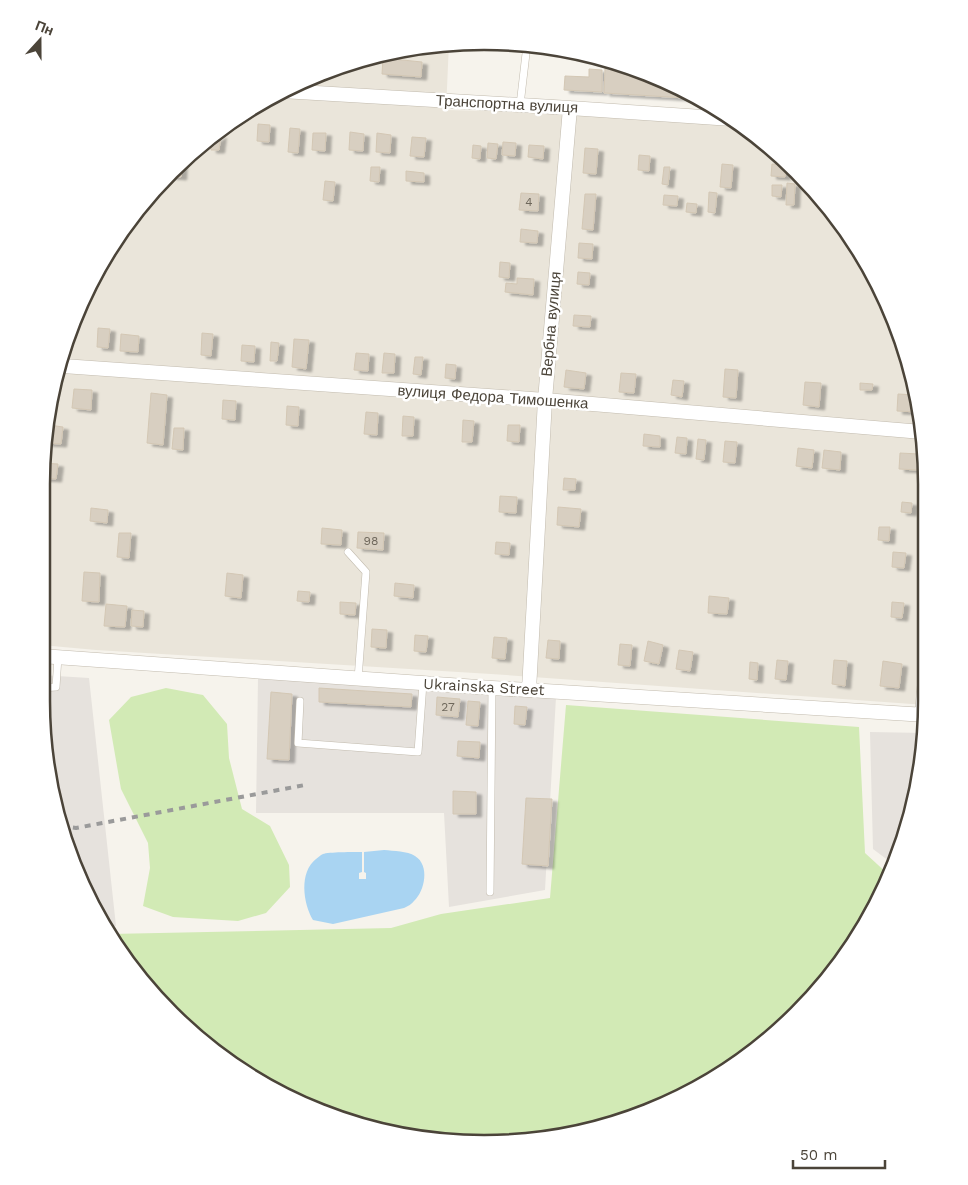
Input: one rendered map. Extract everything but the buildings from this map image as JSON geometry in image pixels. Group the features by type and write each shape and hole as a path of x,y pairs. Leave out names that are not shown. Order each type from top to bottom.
{"street":[{"name":"Транспортна вулиця","path":"299,92 717,118"},
{"name":"Вербна вулиця","path":"529,690 544,400 570,108"},
{"name":"вулиця Федора Тимошенка","path":"67,366 544,400 914,431"},
{"name":"Ukrainska Street","path":"50,657 492,688 918,715"}],"lane":[{"path":"520,105 526,52"},
{"path":"348,552 366,572 358,679"},
{"path":"50,687 56,687 58,657"},
{"path":"300,701 298,743 418,752 423,683"},
{"path":"490,892 492,688"}],"shaded area":[{"path":"449,52 446,110 537,112 727,124 791,177 828,220 860,267 885,318 895,344 910,399 917,456 918,704 491,674 50,646 51,456 58,399 73,344 83,318 108,267 123,243 177,177 243,123 267,108 318,83 344,73 399,58"},
{"path":"50,676 89,678 116,926 113,926 108,918 83,867 65,813 58,786 54,758 51,729"},
{"path":"258,678 556,697 545,890 449,907 444,813 256,813"},
{"path":"870,732 917,733 910,786 895,841 888,860 873,849"}],"green space":[{"path":"166,688 203,695 227,724 229,758 242,809 270,826 289,865 290,887 266,913 238,921 173,917 143,906 150,868 148,843 121,789 109,720 131,697"},
{"path":"566,705 859,727 865,853 884,870 860,918 845,942 791,1008 725,1062 701,1077 650,1102 596,1120 569,1127 512,1134 456,1134 399,1127 344,1112 318,1102 267,1077 243,1062 198,1027 158,987 118,934 391,928 441,914 550,898"}],"water":[{"path":"384,850 412,854 423,865 423,885 418,897 412,903 404,908 333,924 313,920 307,905 304,888 307,872 316,859 326,853 362,852 362,872 359,873 359,879 366,879 364,852"}],"railway":[{"path":"69,827 76,828 305,785"}]}
